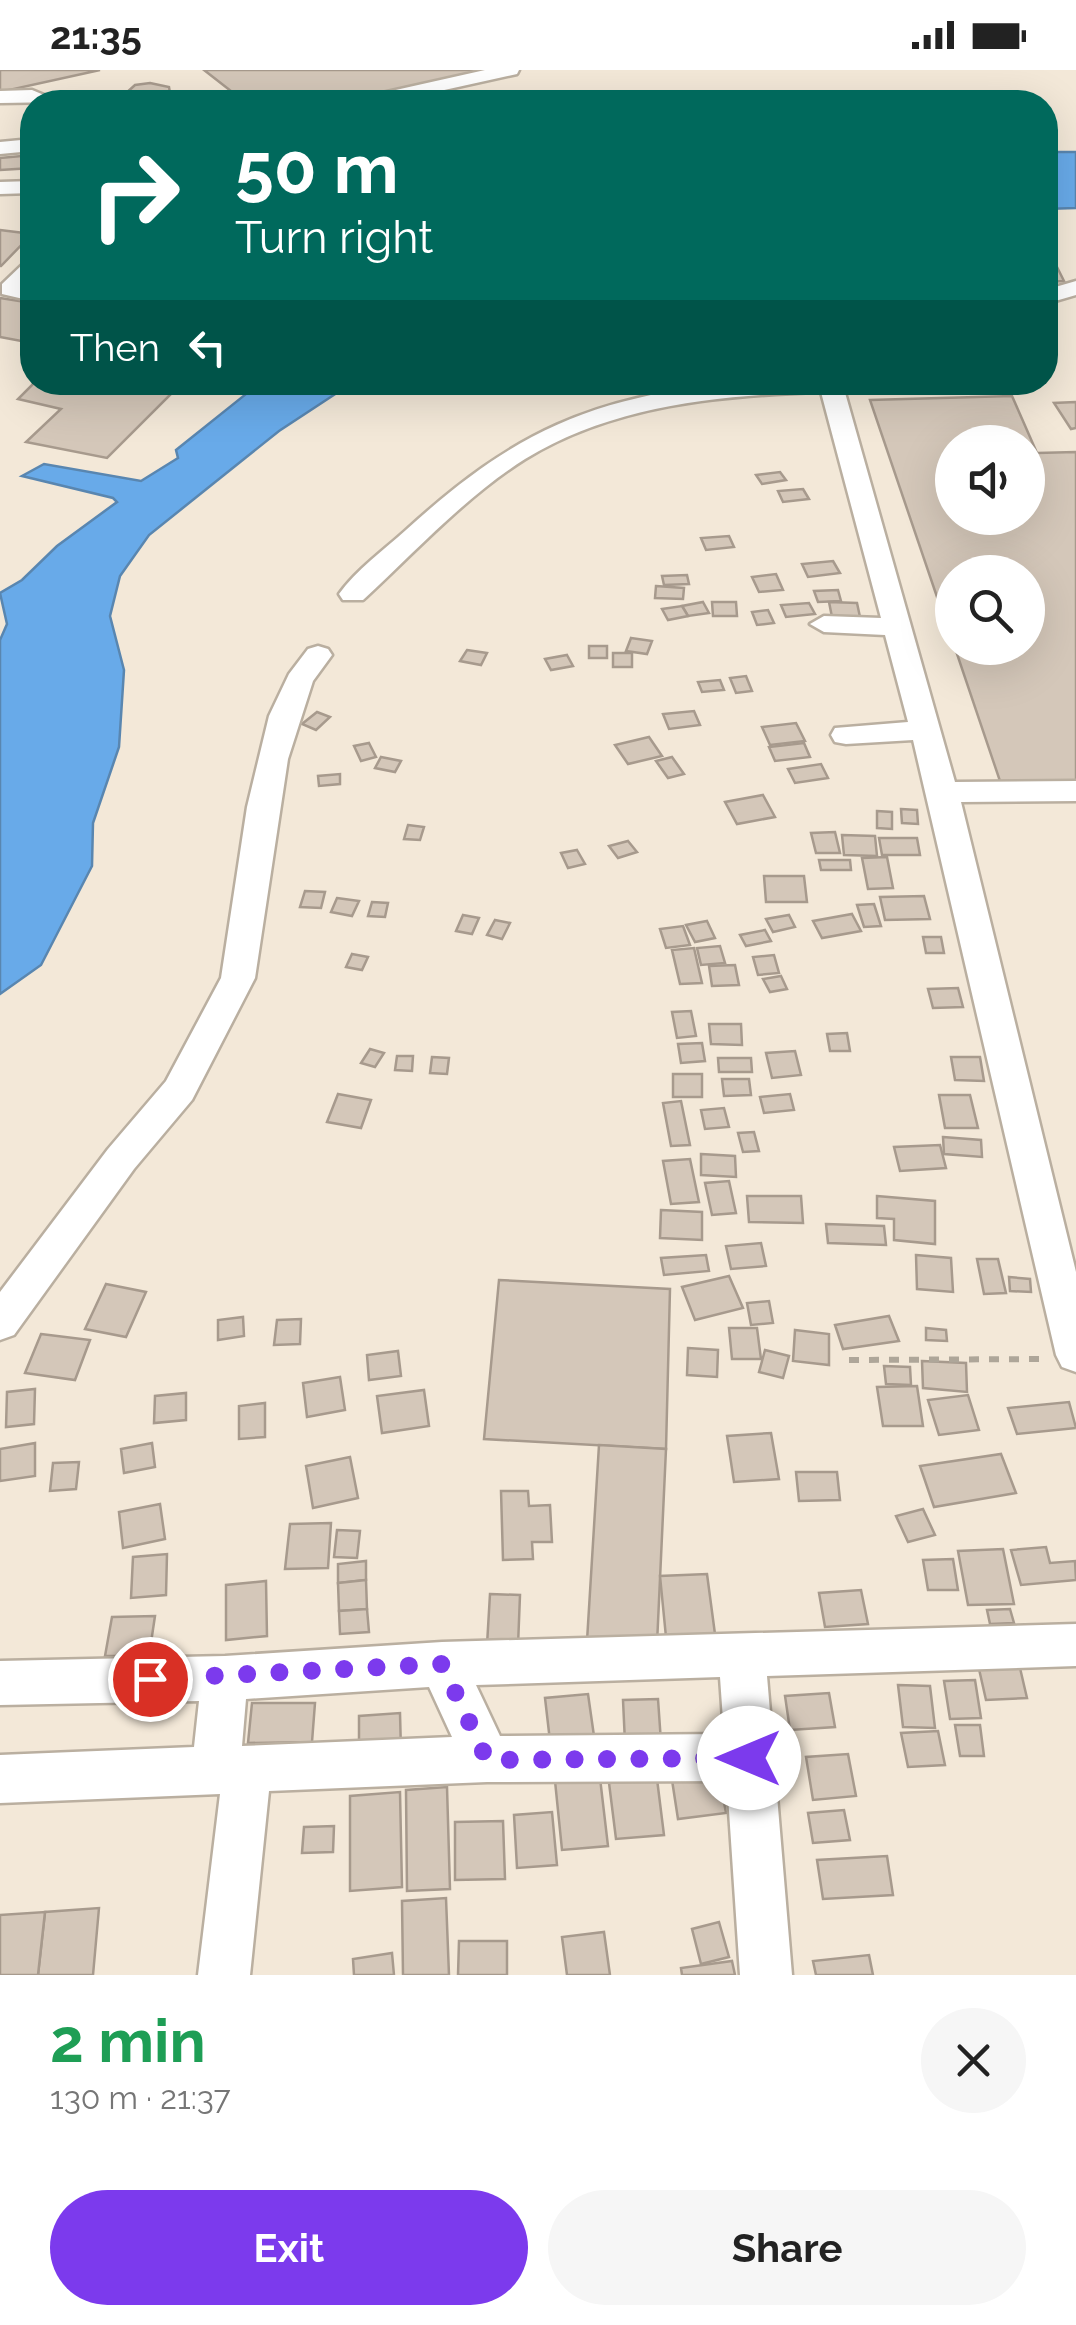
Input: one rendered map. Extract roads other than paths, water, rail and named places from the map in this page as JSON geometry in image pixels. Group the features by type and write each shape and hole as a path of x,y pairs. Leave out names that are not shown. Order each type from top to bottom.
{"street":[{"path":"418,90 500,71"},
{"path":"352,594 513,456 558,431 700,395"},
{"path":"833,395 942,792 1066,1357"},
{"path":"824,624 897,627"},
{"path":"0,1323 121,1159 179,1090 226,1004 238,978 266,789 288,703 304,671 318,655"},
{"path":"846,734 925,730"},
{"path":"942,792 1076,791"},
{"path":"0,1682 225,1678 442,1664 1076,1644"},
{"path":"742,1656 766,1975"},
{"path":"442,1664 487,1760"},
{"path":"224,1975 231,1772 225,1678"},
{"path":"0,1779 487,1760 749,1758"}],"water":[{"path":"1058,152 1076,152 1076,208 1058,209"},
{"path":"245,395 334,395 279,431 149,535 120,576 110,616 124,670 119,747 93,823 92,866 41,965 0,994 0,640 7,624 0,593 22,580 57,546 117,502 22,476 44,464 141,481 178,458 176,450"}]}
